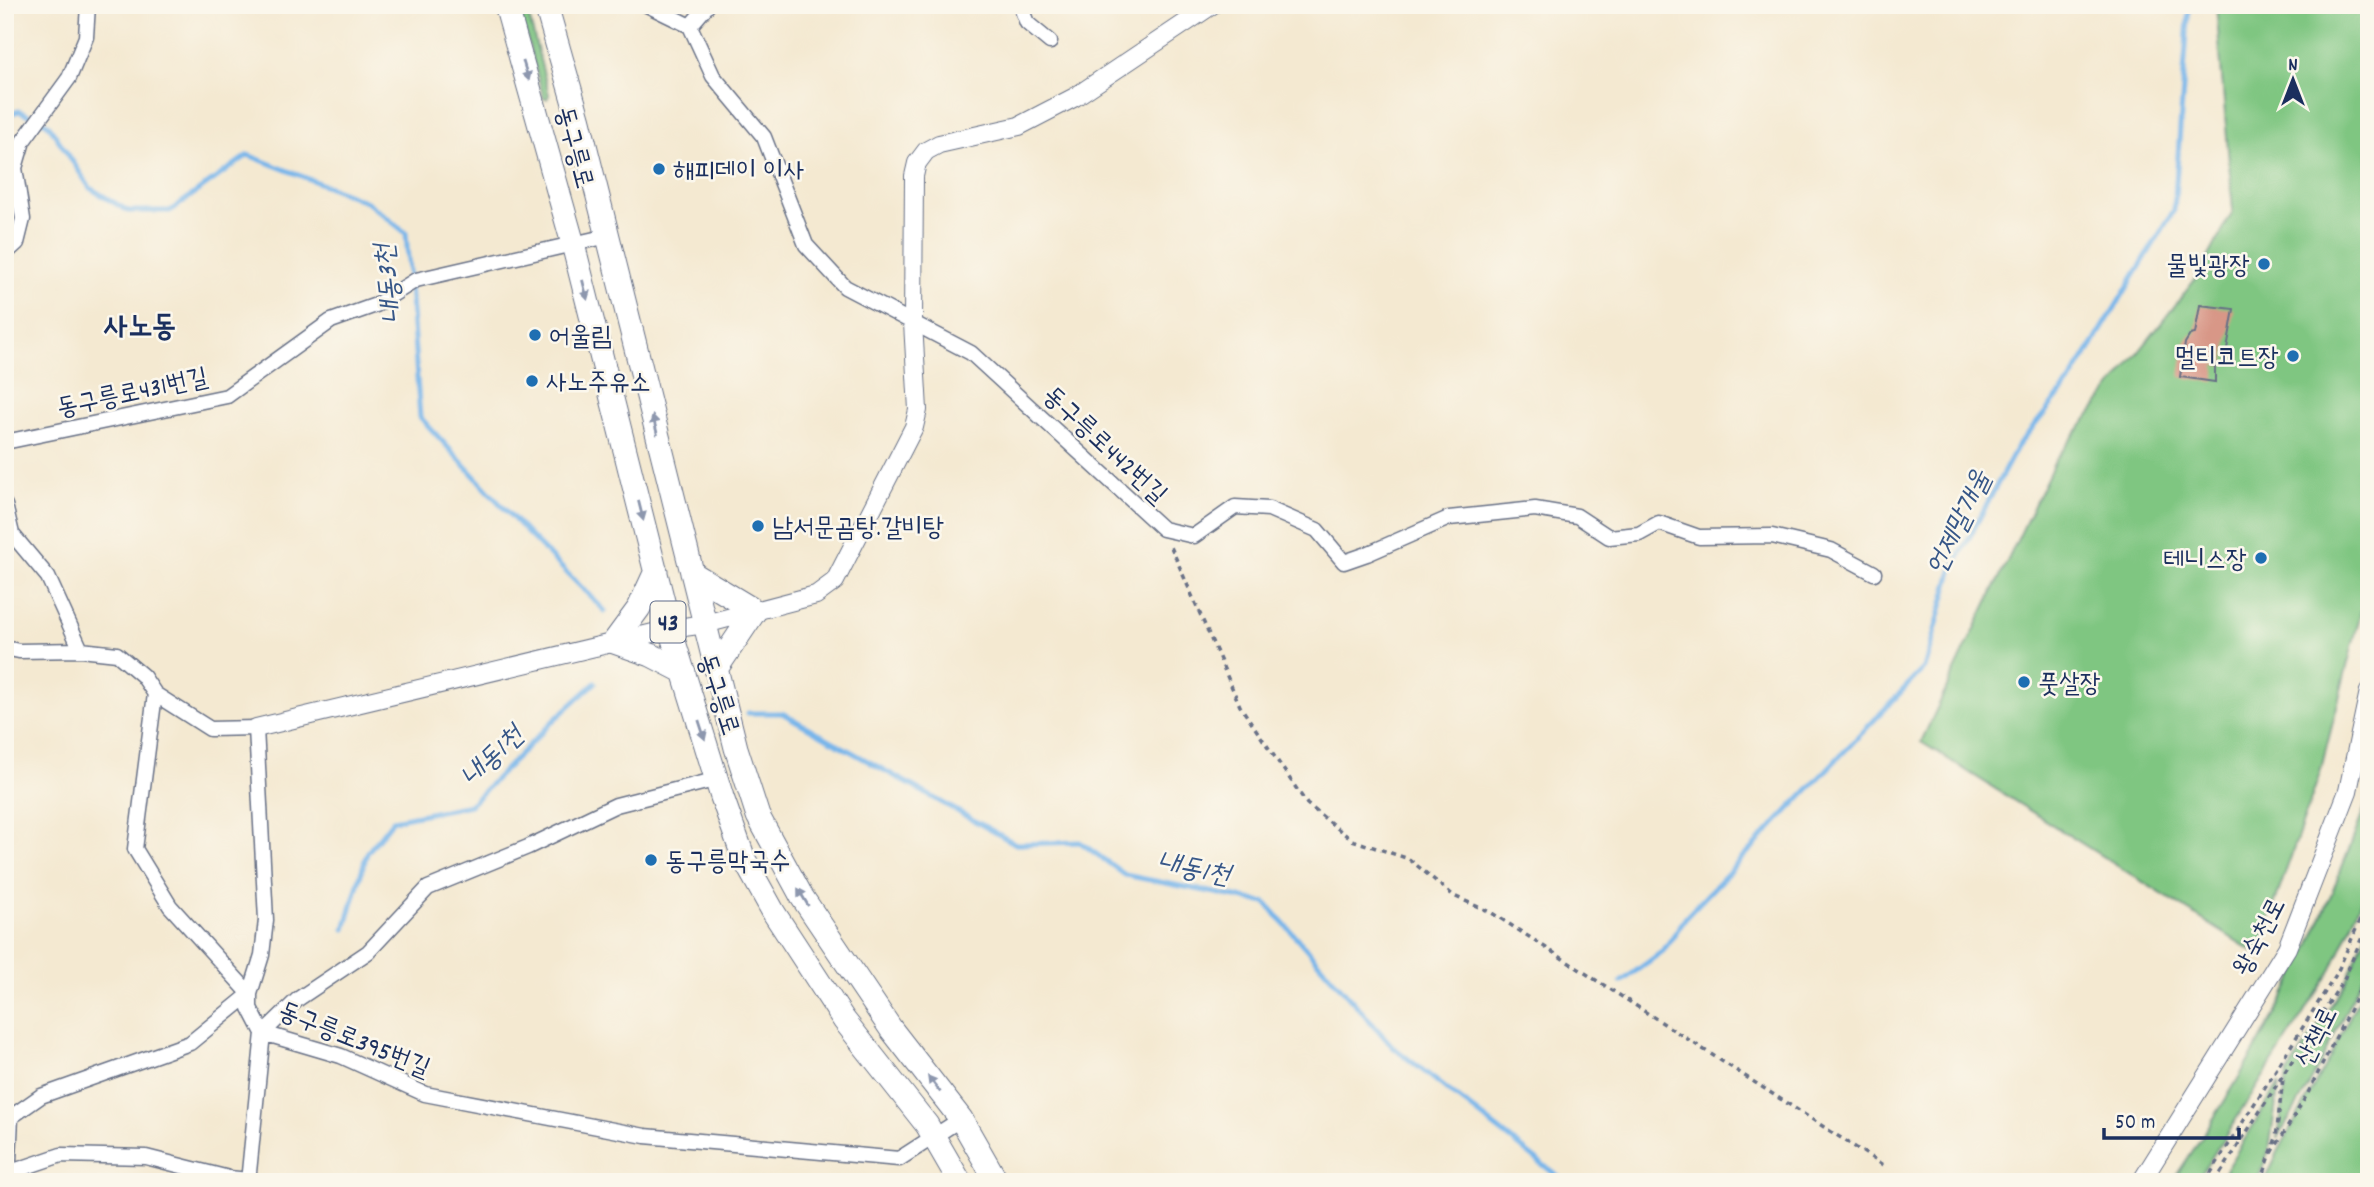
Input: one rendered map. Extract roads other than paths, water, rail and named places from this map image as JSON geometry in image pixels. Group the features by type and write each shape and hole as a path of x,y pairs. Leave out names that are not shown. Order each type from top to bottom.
{"main road":[{"name":"동구릉로","path":"506,5 573,244 670,629 744,859 774,913 844,1020 934,1135 960,1182"},
{"name":"동구릉로","path":"545,5 579,121 736,748 758,816 802,897 891,1029 961,1119 997,1182"},
{"path":"656,571 639,608 614,642 651,655 684,673"},
{"path":"692,573 755,611 716,669"}],"street":[{"path":"5,254 17,243 23,219 15,168 23,141 69,78 86,37 88,5"},
{"path":"647,5 690,26 709,5"},
{"path":"1020,5 1027,23 1050,42"},
{"path":"5,648 19,651 81,650 117,653 143,676 155,694 210,729 256,728 670,629 705,624 816,595 835,581 914,427 918,410 913,323 914,176 917,163 926,151 939,144 1019,126 1075,97 1212,5"},
{"name":"동구릉로442번길","path":"690,26 713,76 764,137 806,245 845,287 971,353 1163,529 1194,536 1234,507 1269,509 1317,530 1343,562 1449,518 1535,509 1577,516 1609,537 1639,534 1659,523 1699,537 1772,536 1831,550 1874,573"},
{"name":"동구릉로431번길","path":"5,442 227,396 331,321 376,305 409,284 608,236"},
{"path":"5,505 12,534 48,577 81,650"},
{"name":"왕숙천로","path":"2141,1182 2287,948 2348,791 2369,691"},
{"name":"동구릉로395번길","path":"155,694 135,849 170,906 250,994 250,1008 263,1034 341,1056 425,1094 645,1136 899,1158 961,1119"},
{"path":"256,728 266,920 262,955 250,994 190,1043 41,1096 11,1117 7,1177 61,1155 146,1157 248,1181 263,1034 298,999 368,952 428,888 528,847 616,805 718,779"}],"waterway":[{"name":"언제말개울","path":"1621,982 1663,951 1686,917 1924,668 1953,568 2017,447 2070,382 2174,210 2189,5"},
{"name":"내동3천","path":"5,115 19,111 48,124 90,188 128,211 170,211 248,155 367,202 406,233 420,417 526,532 605,611"},
{"name":"내동1천","path":"345,929 367,853 393,820 470,805 554,720 595,683"},
{"name":"내동1천","path":"748,713 782,713 1016,844 1080,842 1125,875 1266,903 1393,1047 1565,1182"}],"place":[{"name":"해피데이 이사","path":"659,169"},
{"name":"물빛광장","path":"2264,264"},
{"name":"어울림","path":"535,335"},
{"name":"멀티코트장","path":"2293,356"},
{"name":"사노주유소","path":"532,381"},
{"name":"남서문곰탕.갈비탕","path":"758,526"},
{"name":"테니스장","path":"2261,558"},
{"name":"풋살장","path":"2024,682"},
{"name":"동구릉막국수","path":"651,860"}],"district":[{"name":"사노동","path":"140,325"}]}
